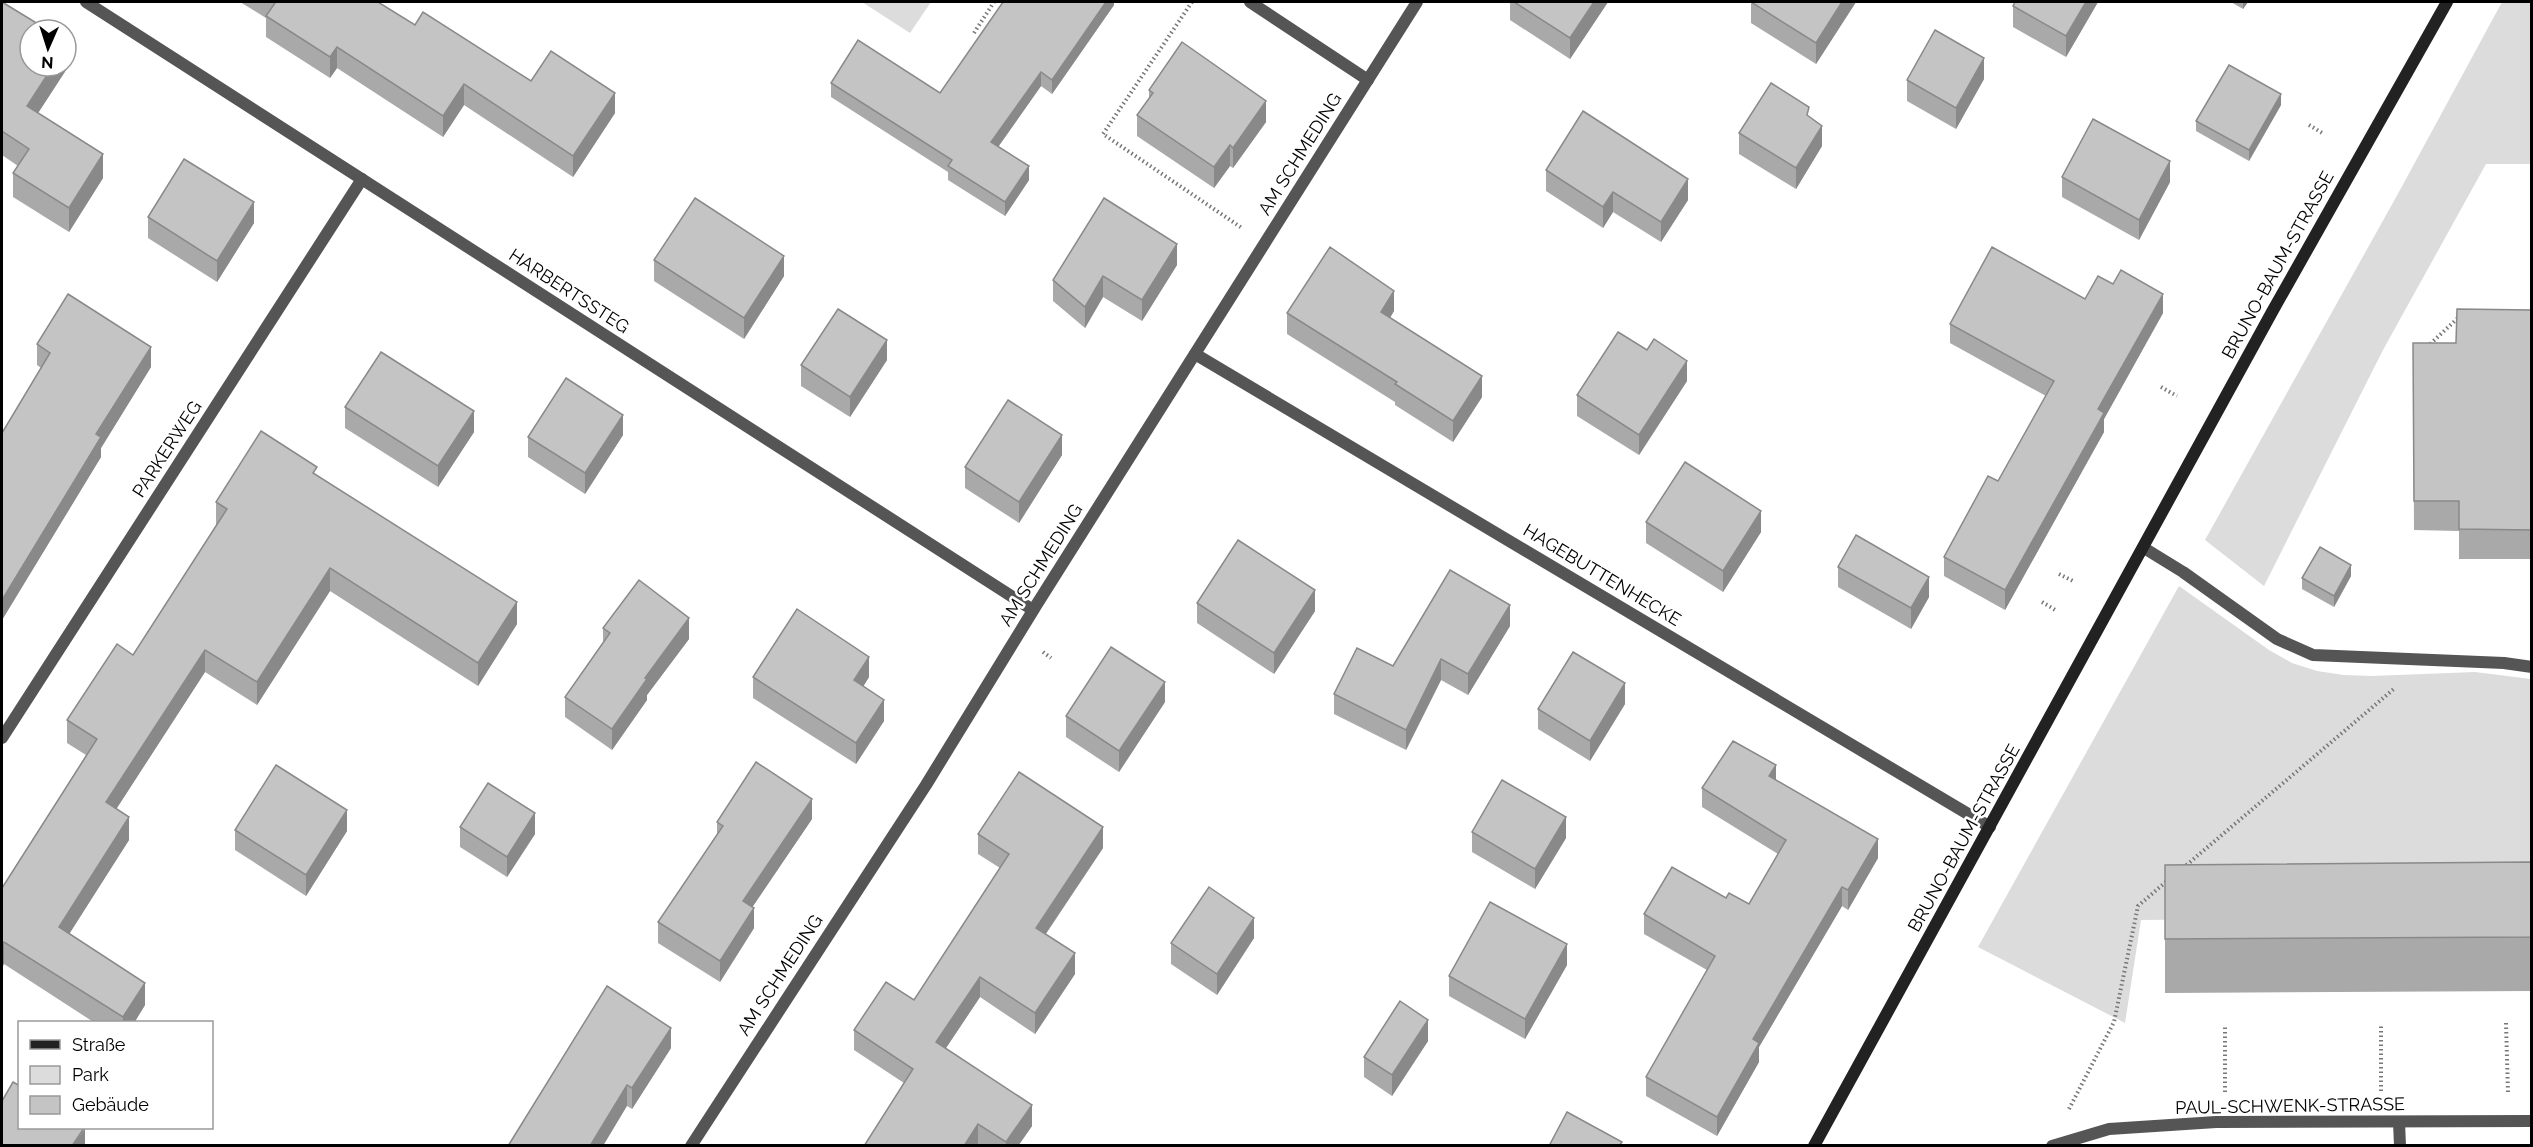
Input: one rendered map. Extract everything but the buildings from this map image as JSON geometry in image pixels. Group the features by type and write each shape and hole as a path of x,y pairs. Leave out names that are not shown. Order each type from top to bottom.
{"street":[{"name":"HARBERTSSTEG","path":"86,2 1033,610"},
{"path":"1250,2 1368,80"},
{"name":"AM SCHMEDING","path":"691,1146 926,785 1033,610 1417,2"},
{"name":"BRUNO-BAUM-STRASSE","path":"1814,1146 2272,312 2447,2"},
{"name":"PARKERWEG","path":"2,738 362,179"},
{"name":"HAGEBUTTENHECKE","path":"1195,354 1990,827"},
{"path":"2144,548 2183,572 2277,639 2313,655 2504,663 2532,667"},
{"name":"PAUL-SCHWENK-STRASSE","path":"2052,1146 2109,1129 2225,1122 2532,1121"},
{"path":"2399,1122 2400,1146"}],"path":[{"path":"974,33 994,2"},
{"path":"1192,2 1103,134 1265,243"},
{"path":"2308,125 2324,134"},
{"path":"2424,350 2462,315"},
{"path":"2161,387 2177,396"},
{"path":"2059,573 2073,581"},
{"path":"2042,602 2057,611"},
{"path":"1043,652 1051,658"},
{"path":"2182,868 2395,688 2404,659"},
{"path":"2064,1119 2114,1022 2138,906 2174,876"},
{"path":"2506,1023 2509,1121"},
{"path":"2225,1025 2225,1122"},
{"path":"2381,1025 2381,1122"}],"green space":[{"path":"862,2 931,2 910,33"},
{"path":"2502,2 2531,2 2531,164 2486,164 2383,350 2264,586 2205,540"},
{"path":"2179,586 2269,650 2292,663 2317,671 2372,676 2475,672 2531,679 2531,916 2141,920 2125,1023 1978,947"}]}
